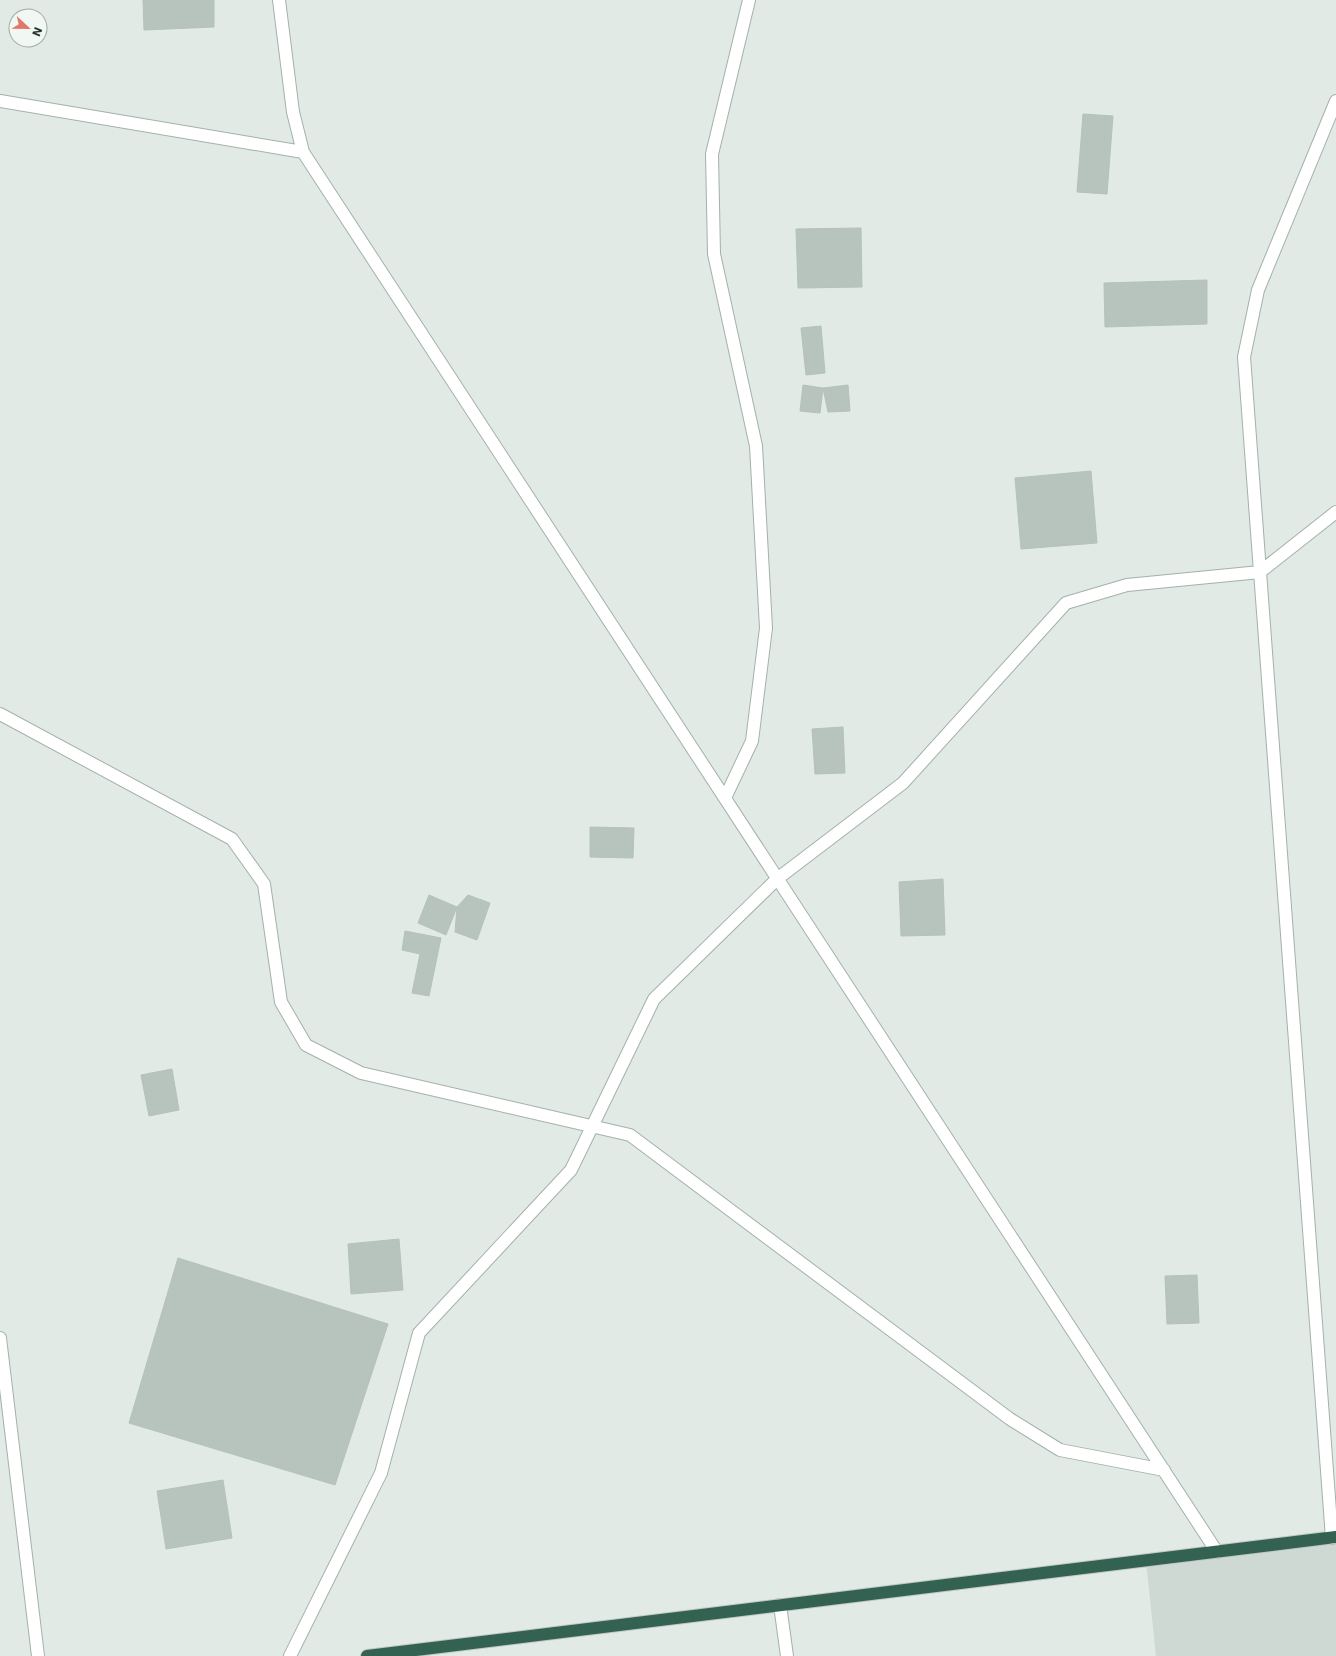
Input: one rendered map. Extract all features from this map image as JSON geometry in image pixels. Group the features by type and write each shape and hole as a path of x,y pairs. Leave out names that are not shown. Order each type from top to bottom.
{"highway":[{"path":"367,1656 1334,1538"}],"street":[{"path":"279,0 293,112 302,152 1217,1552"},
{"path":"725,798 752,741 766,628 756,446 714,254 712,154 749,0"},
{"path":"0,101 302,152"},
{"path":"1334,1538 1244,357 1258,290 1336,101"},
{"path":"290,1656 381,1473 419,1333 571,1170 654,999 778,879 903,783 1066,603 1127,585 1260,572 1336,512"},
{"path":"0,714 232,839 264,884 281,1002 306,1045 361,1073 630,1135 1010,1419 1060,1450 1164,1470"},
{"path":"0,1338 38,1656"},
{"path":"780,1605 787,1656"}],"shaded area":[{"path":"1336,1537 1336,1656 1156,1656 1146,1561"}],"building":[{"path":"143,0 214,0 214,27 144,30"},
{"path":"1083,114 1113,116 1107,194 1077,192"},
{"path":"861,228 862,287 798,288 796,229"},
{"path":"1207,280 1207,324 1105,327 1104,283"},
{"path":"821,326 825,373 806,375 801,328"},
{"path":"803,385 823,388 820,413 800,411"},
{"path":"848,385 850,411 828,412 823,388"},
{"path":"1091,471 1097,543 1021,549 1015,478"},
{"path":"843,727 845,773 815,774 812,729"},
{"path":"590,827 634,828 633,858 590,857"},
{"path":"943,879 945,935 901,936 899,882"},
{"path":"429,895 457,907 446,935 418,923"},
{"path":"468,895 490,903 477,940 455,932 457,907"},
{"path":"405,931 441,938 429,996 412,993 420,954 402,950"},
{"path":"172,1069 179,1110 149,1116 141,1075"},
{"path":"399,1239 403,1290 351,1294 348,1244"},
{"path":"178,1258 388,1324 335,1485 129,1423"},
{"path":"1197,1275 1199,1323 1167,1324 1165,1276"},
{"path":"223,1480 232,1538 166,1549 157,1491"}]}
